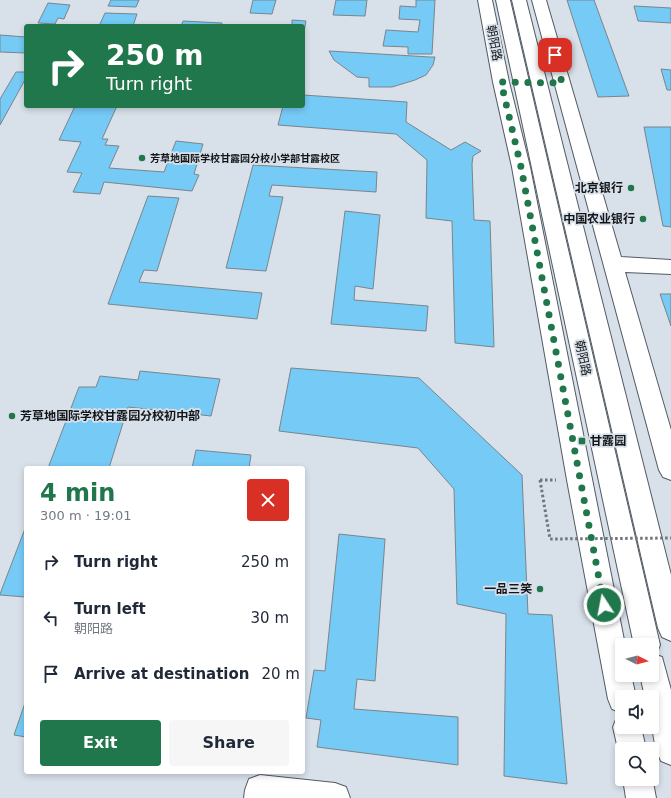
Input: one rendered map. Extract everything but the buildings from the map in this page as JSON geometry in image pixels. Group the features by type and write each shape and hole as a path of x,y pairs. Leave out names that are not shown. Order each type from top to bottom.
{"main road":[{"name":"朝阳路","path":"485,0 521,82 671,628"},
{"name":"朝阳路","path":"503,0 645,638"},
{"name":"朝阳路","path":"519,0 521,167 579,480 620,690"},
{"path":"539,0 671,470"},
{"path":"521,82 562,83"},
{"path":"612,264 671,267"},
{"path":"655,682 671,751"},
{"path":"639,786 641,798"},
{"path":"259,798 260,790 335,798"}],"path":[{"path":"540,480 550,539 671,538"}],"place":[{"name":"芳草地国际学校甘露园分校小学部甘露校区","path":"142,158"},
{"name":"北京银行","path":"631,188"},
{"name":"中国农业银行","path":"643,219"},
{"name":"芳草地国际学校甘露园分校初中部","path":"12,416"},
{"name":"甘露园","path":"582,441"},
{"name":"一品三笑","path":"540,589"}],"route":[{"path":"555,55 562,83 501,82 521,167 579,480 604,605"}]}
